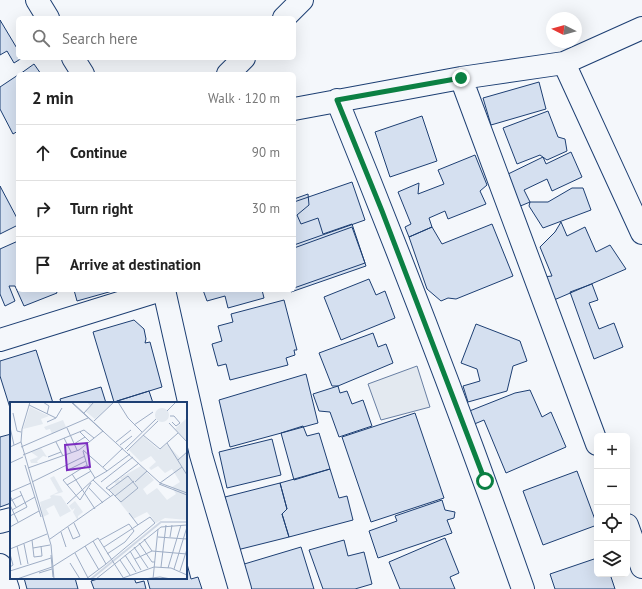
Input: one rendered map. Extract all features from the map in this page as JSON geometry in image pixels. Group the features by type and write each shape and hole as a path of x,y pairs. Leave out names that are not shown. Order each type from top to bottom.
{"street":[{"path":"37,0 47,16"},
{"path":"286,16 302,0"},
{"path":"296,109 461,78 564,63 642,28"},
{"path":"74,60 83,72"},
{"path":"230,72 242,60"},
{"path":"564,63 642,233"},
{"path":"461,78 594,436"},
{"path":"337,100 423,316 485,481 523,589"},
{"path":"0,340 155,292"},
{"path":"164,292 184,402"},
{"path":"187,418 194,457 240,589"},
{"path":"0,522 10,519"},
{"path":"630,534 642,567"},
{"path":"0,564 8,589"}],"shaded area":[{"path":"417,366 430,407 381,420 368,384"}],"building":[{"path":"0,20 16,47 16,60 19,60 14,63 7,51 0,55"},
{"path":"34,64 40,72 23,72"},
{"path":"16,76 16,132 13,134 0,109 0,87"},
{"path":"539,82 546,109 491,125 483,98"},
{"path":"548,111 558,137 565,139 567,151 547,160 540,155 517,164 503,128"},
{"path":"422,116 437,161 390,177 375,132"},
{"path":"571,152 582,177 552,191 547,179 524,190 530,202 518,207 504,176 543,157 546,164"},
{"path":"475,155 487,185 480,191 486,204 448,219 445,211 429,218 432,227 409,237 405,227 411,224 398,192 419,183 418,194 444,184 438,170"},
{"path":"352,182 365,220 296,244 296,201"},
{"path":"0,186 16,216 16,226 0,234"},
{"path":"572,188 583,188 591,210 543,228 529,206 530,202 548,202"},
{"path":"308,194 309,205 297,215 301,224 318,218 323,234 352,224 366,266 296,290 296,198"},
{"path":"561,222 567,236 585,227 596,252 610,245 626,269 554,300 543,277 552,276 540,247 555,232"},
{"path":"492,224 513,276 456,299 448,298 441,301 427,289 409,237 432,227 442,244"},
{"path":"352,227 365,263 296,287 296,247"},
{"path":"16,242 16,288 15,286 9,286 15,301 5,306 0,294 0,249"},
{"path":"369,279 376,295 385,291 395,318 341,340 324,297"},
{"path":"592,284 598,300 589,303 599,329 614,323 623,347 594,359 570,292"},
{"path":"18,292 57,292 57,293 24,306"},
{"path":"75,292 109,292 77,301"},
{"path":"204,292 262,292 264,298 228,308 225,296 207,301"},
{"path":"284,300 297,350 294,350 295,355 286,358 288,365 230,380 226,364 218,366 212,344 222,341 218,326 233,322 231,314"},
{"path":"134,320 144,329 146,339 145,343 150,342 162,387 114,402 93,332"},
{"path":"476,324 520,341 527,361 513,366 507,391 468,402 463,386 480,381 477,369 461,363"},
{"path":"373,333 378,347 386,344 393,363 338,386 332,386 319,353"},
{"path":"36,350 53,402 10,402 10,408 0,376 0,361"},
{"path":"306,374 318,423 230,447 219,400"},
{"path":"338,386 340,393 347,391 352,404 363,400 372,426 339,437 330,412 319,411 313,394"},
{"path":"101,387 106,402 61,402 60,399"},
{"path":"530,390 542,417 551,412 566,447 506,473 484,420 472,425 467,412 515,393"},
{"path":"149,391 153,402 118,402"},
{"path":"415,413 444,498 371,522 342,437"},
{"path":"303,426 307,436 319,433 330,469 294,480 281,433"},
{"path":"10,434 10,503 0,507 0,437"},
{"path":"272,439 281,475 227,488 219,452"},
{"path":"330,469 339,498 347,496 353,520 289,537 282,514 287,509 280,483"},
{"path":"577,471 594,517 594,526 543,545 523,491"},
{"path":"280,483 287,509 282,514 289,537 237,550 225,497"},
{"path":"442,500 445,510 455,512 454,518 447,520 452,533 378,558 369,531 397,521 395,516"},
{"path":"445,538 459,573 450,577 455,589 400,589 389,562"},
{"path":"344,540 348,556 364,552 372,584 355,589 323,589 309,550"},
{"path":"301,547 314,589 248,589 241,565"},
{"path":"594,559 594,577 611,577 615,589 555,589 550,574"},
{"path":"187,564 191,579 198,577 202,589 150,589 147,579 187,579"},
{"path":"24,579 75,579 78,589 27,589"},
{"path":"98,579 134,579 136,583 144,581 146,589 94,589 91,581"}],"route":[{"path":"461,78 337,100 423,316 485,481"}]}
